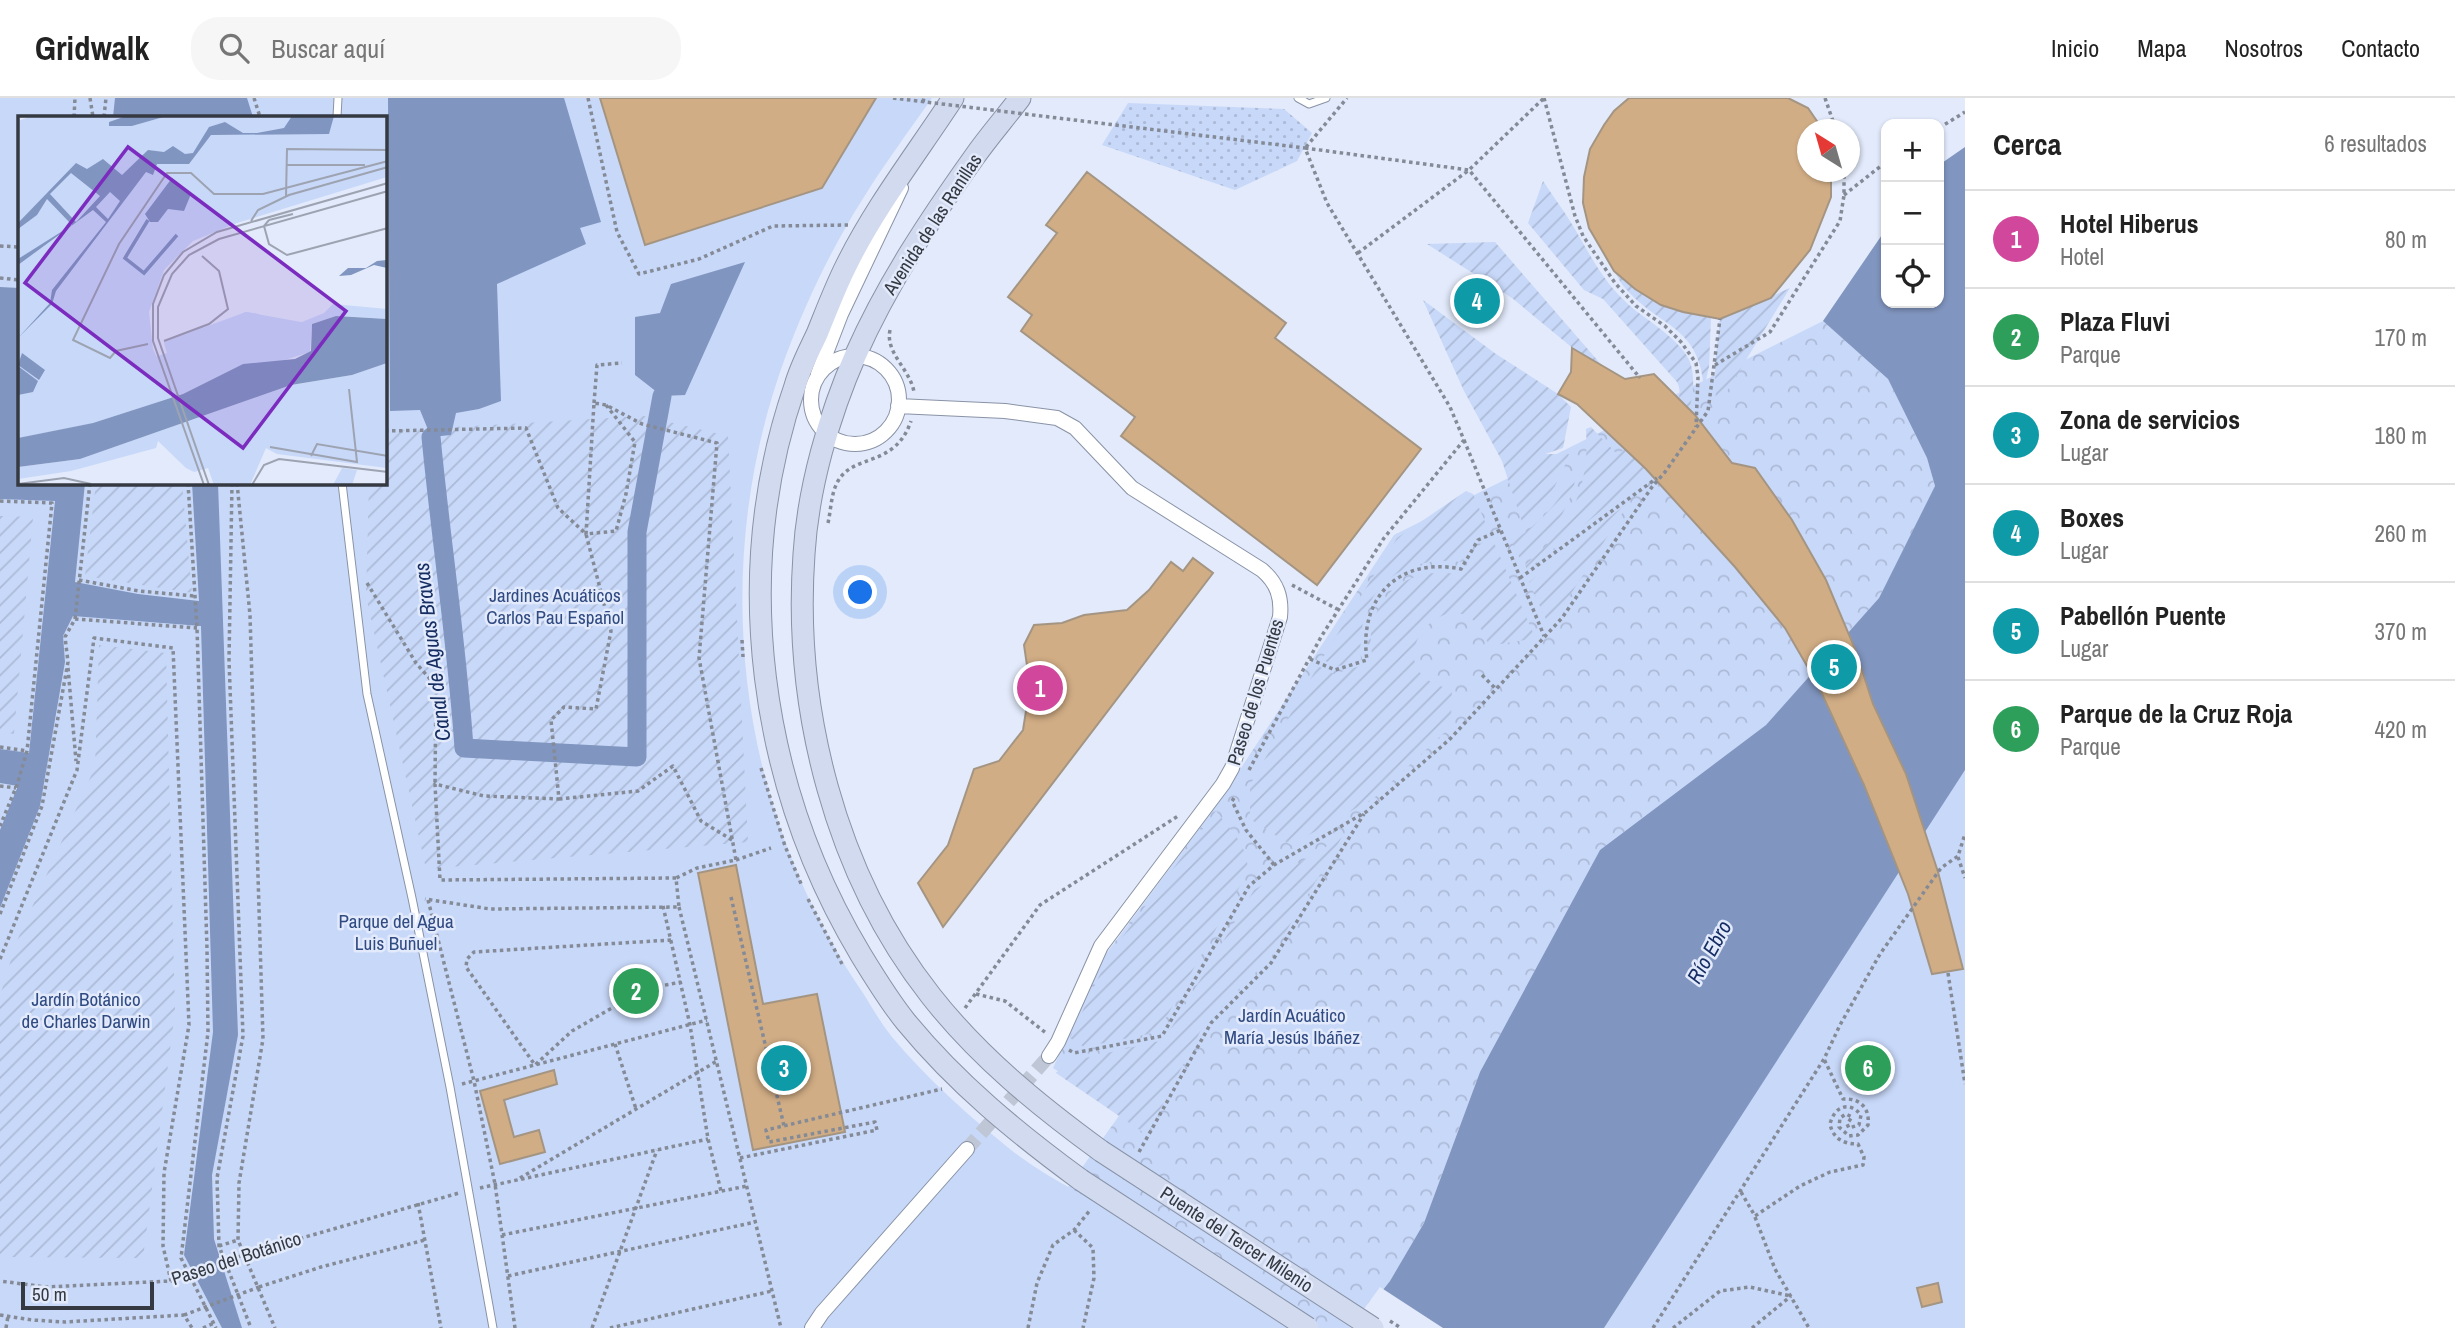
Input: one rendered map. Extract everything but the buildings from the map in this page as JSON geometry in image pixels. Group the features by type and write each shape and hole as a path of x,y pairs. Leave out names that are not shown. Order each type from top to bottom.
{"main road":[{"name":"Avenida de las Ranillas","path":"953,98 847,264 795,385 772,466 761,545 759,593 765,681 786,782 802,834 826,892 885,993 938,1059 987,1107 1081,1180"},
{"name":"Avenida de las Ranillas","path":"1029,102 976,154 921,235 847,358 812,492 804,553 802,642 814,729 824,772 852,860 888,932 914,973 951,1020 997,1069 1027,1096 1101,1151"},
{"name":"Puente del Tercer Milenio","path":"1101,1151 1373,1328"},
{"name":"Puente del Tercer Milenio","path":"1081,1180 1308,1328"}],"street":[{"name":"Avenida de las Ranillas","path":"828,434 816,421 813,411 811,399 817,379 841,314 899,194 909,164"},
{"name":"Avenida de las Ranillas","path":"817,379 824,369 847,358"},
{"path":"795,385 809,370 847,358 874,360 888,371 895,382 898,406 891,425 876,438 854,443 836,439 828,434"},
{"name":"Paseo de los Puentes","path":"898,406 1005,411 1058,418 1075,428 1132,488 1262,570 1273,582 1280,600 1280,617 1232,768 1223,784 1101,946 1058,1042 1049,1056"},
{"path":"812,1328 822,1312 967,1149"}],"lane":[{"path":"337,116 338,98"},
{"path":"1298,98 1309,104 1326,98"},
{"path":"342,485 368,694 450,1087 493,1328"}],"path":[{"path":"74,116 75,98"},
{"path":"90,98 93,116"},
{"path":"104,116 106,98"},
{"path":"254,98 260,116"},
{"path":"588,98 617,232 639,274 699,258 774,226 848,225"},
{"path":"893,98 1469,170 1640,378"},
{"path":"1305,148 1348,98"},
{"path":"1357,253 1469,170 1544,98 1575,216 1583,236 1615,283 1636,306 1665,326 1696,363 1699,377 1696,427"},
{"path":"1825,98 1832,119"},
{"path":"1023,125 1029,102"},
{"path":"1944,125 1965,112"},
{"path":"1305,148 1327,203 1450,407 1544,637"},
{"path":"1844,195 1881,166"},
{"path":"1715,365 1770,332 1840,222 1844,182"},
{"path":"0,246 18,247"},
{"path":"0,278 18,280"},
{"path":"976,994 1005,1001 1074,1053 1162,1036 1248,886 1274,865 1366,813 1450,739 1562,618 1708,411 1720,319"},
{"path":"827,528 838,480 851,467 880,458 895,446 909,426 914,407 912,381 891,347 889,333 892,326"},
{"path":"559,799 551,720 564,707 596,709 611,631 586,534 597,365 622,363"},
{"path":"594,403 606,405 642,424 717,443 699,658 736,860"},
{"path":"387,431 526,428 558,508 586,534 616,531 635,442 606,405"},
{"path":"1245,779 1338,610 1384,538 1464,440"},
{"path":"1520,578 1665,472"},
{"path":"77,770 65,637 75,619 90,485"},
{"path":"188,485 197,628 208,1032 181,1258 215,1326 204,1328"},
{"path":"235,485 250,615 263,1039 239,1184 238,1240 275,1328"},
{"path":"235,485 229,660 243,1036 217,1178 219,1247 251,1328"},
{"path":"0,501 52,503 27,751 0,826"},
{"path":"1310,659 1335,670 1367,660 1364,641 1366,626 1373,605 1387,587 1404,574 1421,568 1443,565 1461,569 1478,540 1501,530"},
{"path":"351,556 416,663 436,686 435,784 440,880 676,878 697,868 736,860 771,848"},
{"path":"79,580 139,591 194,596"},
{"path":"1289,583 1338,610"},
{"path":"75,619 197,628"},
{"path":"0,959 77,770 93,638 173,648 190,1025 164,1173 163,1246 171,1281"},
{"path":"0,914 42,806 68,662"},
{"path":"1482,675 1496,689"},
{"path":"0,747 27,751"},
{"path":"435,784 484,796 559,799 638,791 673,766 701,821 732,840"},
{"path":"0,786 16,787"},
{"path":"1238,790 1232,801 1247,830 1274,865"},
{"path":"1189,1066 1211,1023 1271,963 1366,813"},
{"path":"965,1008 1040,905 1180,815"},
{"path":"1965,834 1958,856 1965,878"},
{"path":"1653,1328 1824,1059 1839,1025 1880,954 1941,868 1958,856"},
{"path":"676,878 679,907 781,1328"},
{"path":"731,897 784,1126"},
{"path":"412,898 490,909 679,907"},
{"path":"428,900 474,1081 495,1184 515,1328"},
{"path":"663,906 690,1024 708,1139 721,1191"},
{"path":"535,1065 466,967 467,959 474,952 671,940"},
{"path":"1948,974 1965,1084"},
{"path":"535,1065 572,1031 645,989 681,982"},
{"path":"450,1087 707,1020"},
{"path":"615,1044 636,1109"},
{"path":"1755,1216 1800,1186 1830,1172 1863,1165 1864,1157 1858,1144 1838,1139 1830,1124 1833,1113 1838,1109 1843,1106 1853,1107 1861,1115 1859,1125 1852,1129 1848,1126 1852,1117 1849,1114 1843,1115 1839,1123 1842,1131 1853,1136 1866,1129 1869,1115 1859,1101 1843,1099 1824,1059"},
{"path":"515,1180 717,1061"},
{"path":"740,1158 877,1130 875,1122 769,1142 765,1130 942,1089"},
{"name":"Paseo del Botánico","path":"0,1282 46,1287 171,1281 246,1254 418,1203 708,1139"},
{"path":"592,1328 657,1150"},
{"path":"502,1235 747,1186"},
{"path":"1740,1191 1755,1216 1775,1269 1809,1328"},
{"path":"418,1203 440,1328"},
{"path":"508,1276 755,1222"},
{"path":"1074,1230 1093,1248 1094,1278 1083,1328"},
{"path":"219,1247 238,1240"},
{"name":"Paseo del Botánico","path":"0,1315 65,1325 184,1315 321,1267 425,1240"},
{"path":"1673,1328 1720,1291 1749,1287 1791,1296"},
{"path":"610,1328 772,1291"},
{"path":"1752,1328 1791,1296"},
{"path":"6,1328 8,1315"},
{"path":"184,1315 192,1328"}],"green space":[{"name":"Parque del Agua Luis Buñuel","path":"0,98 932,98 872,184 831,255 801,317 785,358 761,438 747,520 742,602 748,685 762,766 786,845 820,921 877,1015 905,1053 980,1124 1042,1172 1107,1208 1283,1292 1272,1328 0,1328"},
{"path":"1128,103 1284,109 1312,133 1297,161 1235,190 1102,145"},
{"path":"1543,181 1614,290 1681,348 1690,362 1693,384 1688,414 1656,460 1613,500 1527,570 1525,565 1554,536 1574,505 1585,470 1586,429 1591,427 1617,454 1660,424 1677,404 1680,393 1677,382 1603,299 1584,290 1528,223"},
{"path":"1495,242 1605,369 1575,350 1512,298 1427,244"},
{"path":"1614,271 1658,302 1682,311 1711,317 1709,367 1704,388 1701,367 1686,339 1639,302 1624,287"},
{"path":"1790,288 1716,409 1715,365 1720,319"},
{"path":"1423,300 1496,354 1558,394 1571,407 1563,448 1545,454 1569,454 1557,483 1522,522 1502,461 1464,391"},
{"name":"Jardín Acuático María Jesús Ibáñez","path":"1823,321 1888,379 1927,458 1935,486 1879,598 1766,725 1600,850 1480,1072 1424,1223 1390,1281 1353,1328 1013,1328 1036,1232 1121,1113 1053,1068 1106,954 1214,809 1394,535"},
{"name":"Jardines Acuáticos Carlos Pau Español","path":"644,416 728,436 748,842 426,869 366,596 369,485 387,485 387,431"},
{"path":"1576,471 1570,497 1558,521 1540,542 1520,559 1512,542 1548,511"},
{"path":"96,485 182,485 192,593 85,576"},
{"path":"1466,491 1473,494 1489,531 1475,538 1461,562 1438,561 1417,565 1399,572 1384,583 1365,615 1361,659 1336,667 1322,659 1397,538"},
{"path":"1630,501 1560,611 1548,624 1529,582"},
{"path":"0,516 33,517 14,734 0,732"},
{"path":"1492,538 1534,635 1530,639 1489,646 1475,622 1458,613 1440,616 1425,628 1416,645 1415,663 1426,679 1452,689 1451,721 1446,731 1374,798 1291,845 1250,819 1250,785 1318,666 1334,674 1373,662 1372,628 1384,600 1393,590 1417,576 1431,573 1461,575 1481,543"},
{"name":"Jardín Botánico de Charles Darwin","path":"99,645 166,653 175,1011 143,1258 0,1257 0,996 16,943 95,767"},
{"path":"1965,770 1965,1328 1604,1328 1938,808"},
{"path":"1216,811 1242,846 1248,872 1158,1032 1084,1047 1070,1038 1109,955"},
{"path":"1342,837 1271,957 1204,1024 1147,1135 1056,1073 1072,1061 1164,1040 1254,890"}],"water":[{"path":"115,98 247,98 253,116 113,116"},
{"path":"388,98 564,98 601,222 580,228 586,244 497,284 501,401 456,413 451,435 431,437 420,410 390,411"},
{"name":"Río Ebro","path":"1965,147 1965,770 1604,1328 1353,1328 1390,1281 1424,1223 1480,1072 1600,850 1766,725 1879,598 1935,486 1927,458 1888,379 1823,321 1881,236 1881,308 1944,308 1944,162"},
{"path":"745,262 685,395 662,396 635,375 635,317 660,313 671,284"},
{"path":"0,287 18,288 18,485 85,485 75,582 138,594 199,601 192,485 218,485 238,1035 212,1175 214,1239 242,1328 222,1328 184,1255 213,1032 201,626 73,616 63,636 65,662 40,806 0,908 0,830 18,786 0,783 0,749 29,753 55,501 0,499"}],"pier":[{"path":"1380,1287 1443,1328 1350,1328"}],"waterway":[{"name":"Canal de Aguas Bravas","path":"431,437 464,748 637,757 637,532 662,396"}],"tunnel":[{"path":"967,1149 1049,1056"}],"place":[{"name":"Boxes","path":"1477,301"},
{"name":"Pabellón Puente","path":"1834,667"},
{"name":"Hotel Hiberus","path":"1040,688"},
{"name":"Plaza Fluvi","path":"636,991"},
{"name":"Zona de servicios","path":"784,1068"},
{"name":"Parque de la Cruz Roja","path":"1868,1068"}]}
